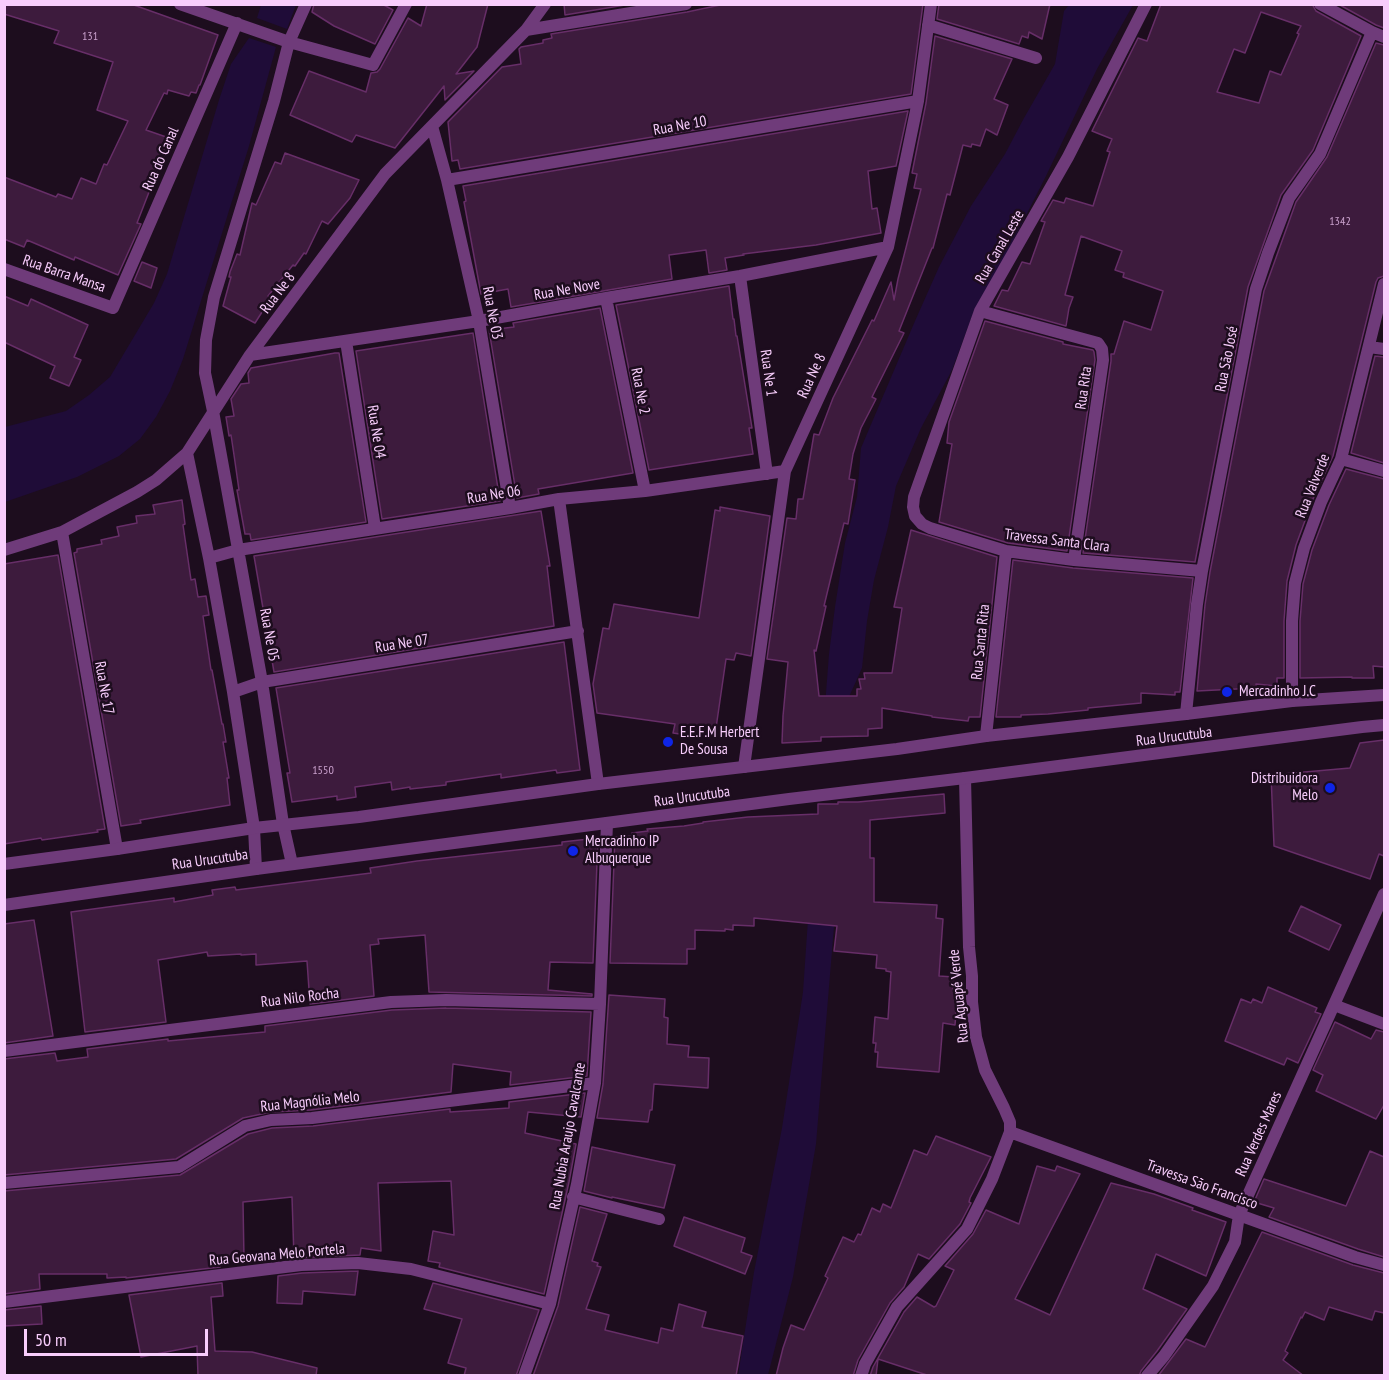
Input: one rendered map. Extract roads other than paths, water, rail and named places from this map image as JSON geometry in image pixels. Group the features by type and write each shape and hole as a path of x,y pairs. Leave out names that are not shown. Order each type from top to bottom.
{"street":[{"path":"180,4 219,10 237,23 289,42 373,65 406,4"},
{"name":"Rua Ne 05","path":"292,864 283,824 262,682 205,373 206,340 214,297 274,101 289,42 306,4"},
{"name":"Rua Ne 8","path":"4,550 62,532 156,480 187,453 250,355 385,174 526,30 545,4"},
{"path":"526,30 686,4"},
{"name":"Rua Ne 8","path":"744,766 784,471 888,247 918,101 930,4"},
{"name":"Rua Canal Leste","path":"915,516 914,496 980,311 1068,157 1146,4"},
{"path":"1320,4 1384,37"},
{"name":"Rua do Canal","path":"113,308 237,23"},
{"path":"928,25 1036,58"},
{"name":"Rua São José","path":"1186,714 1202,571 1256,289 1289,198 1320,154 1372,32"},
{"name":"Rua Ne 10","path":"447,180 918,101"},
{"name":"Rua Ne 03","path":"432,126 447,180 479,321 510,508"},
{"name":"Rua Ne Nove","path":"250,355 479,321 740,276 888,247"},
{"name":"Rua Barra Mansa","path":"4,269 113,308"},
{"name":"Rua Ne 1","path":"740,276 766,474"},
{"name":"Rua Valverde","path":"1292,701 1292,621 1296,583 1321,502 1341,459 1384,284"},
{"name":"Rua Ne 2","path":"606,298 645,491"},
{"name":"Rua Rita","path":"980,311 1098,343 1102,349 1103,360 1074,560"},
{"name":"Rua Ne 04","path":"346,340 375,528"},
{"path":"1369,347 1384,349"},
{"path":"187,453 233,692 254,828 256,869"},
{"path":"1341,459 1384,471"},
{"name":"Rua Ne 06","path":"209,558 238,550 559,499 645,491 784,471"},
{"path":"559,499 598,784"},
{"name":"Travessa Santa Clara","path":"915,516 922,524 930,528 1006,552 1202,571"},
{"name":"Rua Ne 17","path":"62,532 117,849"},
{"name":"Rua Santa Rita","path":"986,736 1006,552"},
{"name":"Rua Ne 07","path":"233,692 262,682 578,631"},
{"name":"Rua Urucutuba","path":"4,864 283,824 359,817 598,784 897,749 986,736 1292,701 1384,695"},
{"name":"Rua Urucutuba","path":"4,905 292,864 789,799 1384,725"},
{"name":"Rua Aguapé Verde","path":"964,778 969,947 976,1037 985,1070 1010,1122 1010,1132"},
{"name":"Rua Nubia Araujo Cavalcante","path":"524,1376 550,1304 595,1083 607,823"},
{"name":"Rua Verdes Mares","path":"1147,1376 1164,1356 1213,1286 1234,1242 1239,1215 1384,894"},
{"name":"Rua Nilo Rocha","path":"4,1051 391,1002 466,1000 600,1004"},
{"path":"1334,1005 1384,1024"},
{"name":"Rua Magnólia Melo","path":"4,1183 179,1167 245,1126 271,1120 324,1117 595,1083"},
{"path":"861,1376 865,1364 897,1307 967,1229 992,1179 1010,1132"},
{"name":"Travessa São Francisco","path":"1010,1132 1355,1257 1384,1265"},
{"path":"573,1197 659,1219"},
{"name":"Rua Geovana Melo Portela","path":"4,1302 301,1265 358,1263 411,1269 550,1304"}],"place":[{"name":"Mercadinho J.C","path":"1227,692"},
{"name":"E.E.F.M Herbert De Sousa","path":"668,742"},
{"name":"Distribuidora Melo","path":"1330,788"},
{"name":"Mercadinho IP Albuquerque","path":"573,851"}]}
